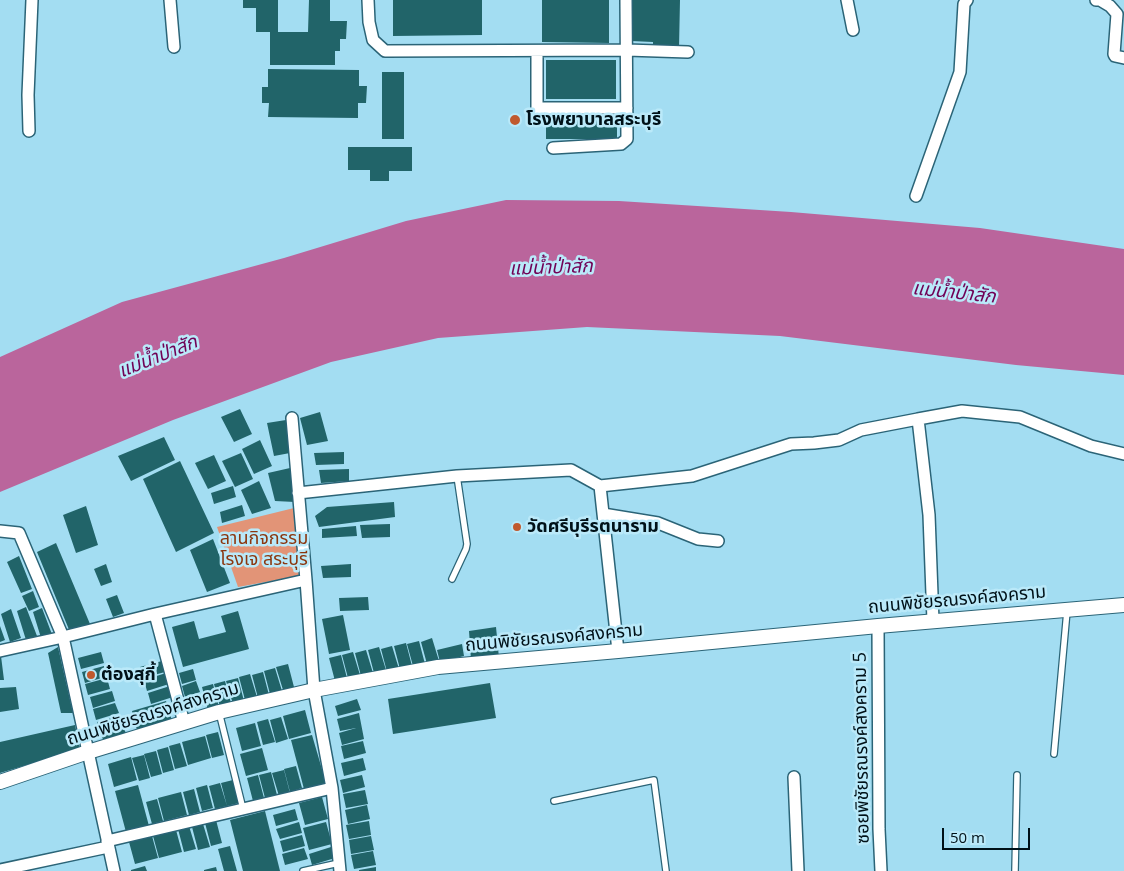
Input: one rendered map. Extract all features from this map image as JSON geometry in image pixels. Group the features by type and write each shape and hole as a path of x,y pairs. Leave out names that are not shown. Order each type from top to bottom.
{"street":[{"path":"29,130 28,95 32,0"},
{"path":"170,0 174,47"},
{"path":"368,0 369,22 373,40 385,51 627,50 688,52"},
{"path":"553,148 621,144 627,139 626,0"},
{"path":"847,0 853,30"},
{"path":"916,196 960,72 964,4 967,0"},
{"path":"1096,0 1100,0 1110,6 1117,14 1114,54 1124,58"},
{"path":"537,50 537,108 627,108"},
{"path":"298,493 457,476 571,470 600,486 692,476 791,444 839,440 860,430 962,411 1020,417 1091,446 1124,454"},
{"path":"292,418 314,690 332,788 339,867"},
{"path":"918,419 929,515 933,621"},
{"path":"600,486 618,651"},
{"path":"603,514 658,523 698,539 718,541"},
{"path":"0,532 19,533 63,638 114,871"},
{"path":"0,651 63,638 155,614 306,580"},
{"name":"ถนนพิชัยรณรงค์สงคราม","path":"0,782 88,752 219,712 314,690 438,667 1124,605"},
{"path":"155,614 184,723"},
{"name":"ซอยพิชัยรณรงค์สงคราม 5","path":"878,626 881,871"},
{"path":"794,777 798,871"},
{"path":"0,870 108,844 243,808 332,788"}],"lane":[{"path":"452,580 467,544 457,476"},
{"path":"1054,754 1067,610"},
{"path":"219,712 243,808"},
{"path":"1015,871 1017,775"},
{"path":"554,801 654,780 666,871"},
{"path":"303,871 339,867"}],"green space":[{"name":"ลานกิจกรรม โรงเจ สระบุรี","path":"294,508 299,576 238,587 217,527"}],"water":[{"name":"แม่น้ำป่าสัก","path":"506,200 619,201 791,212 980,228 1124,249 1124,375 1016,365 780,336 587,327 438,338 331,362 173,420 0,492 0,357 122,302 284,258 406,221"}],"building":[{"path":"243,0 278,0 278,32 308,32 309,0 330,0 330,21 347,21 346,39 340,39 340,51 335,51 335,65 270,65 270,32 256,32 256,8 243,8"},
{"path":"393,0 482,0 482,35 393,36"},
{"path":"542,0 609,0 609,43 542,42"},
{"path":"632,0 680,0 679,48 653,48 653,42 631,41"},
{"path":"546,60 616,60 616,99 546,99"},
{"path":"268,69 359,70 359,86 367,86 366,103 358,103 358,118 268,117 269,103 262,103 262,87 268,87"},
{"path":"382,72 404,72 404,139 382,139"},
{"path":"546,115 617,116 617,139 546,139"},
{"path":"348,147 412,147 412,171 389,171 389,181 370,181 370,170 348,170"},
{"path":"240,409 252,434 234,442 221,417"},
{"path":"320,412 328,441 307,445 300,418"},
{"path":"286,420 290,453 274,456 267,423"},
{"path":"164,437 175,460 131,481 118,456"},
{"path":"260,440 272,466 254,474 242,449"},
{"path":"344,452 344,464 316,465 314,453"},
{"path":"241,453 253,479 235,487 222,461"},
{"path":"214,455 226,481 208,489 195,463"},
{"path":"180,461 214,533 176,552 143,479"},
{"path":"290,468 295,502 275,501 268,473"},
{"path":"349,469 349,481 321,483 319,470"},
{"path":"259,481 271,508 252,514 241,490"},
{"path":"233,486 236,497 214,504 211,493"},
{"path":"394,502 395,517 319,527 315,516 327,507"},
{"path":"242,505 245,516 222,523 220,512"},
{"path":"86,506 98,545 76,553 63,515"},
{"path":"390,524 390,537 362,538 360,525"},
{"path":"356,526 357,536 322,538 322,529"},
{"path":"213,539 230,583 207,592 190,550"},
{"path":"56,543 90,624 70,632 37,552"},
{"path":"19,556 32,589 21,593 7,562"},
{"path":"106,564 112,582 101,586 94,569"},
{"path":"351,564 351,577 323,578 321,566"},
{"path":"33,591 39,607 29,611 22,596"},
{"path":"117,595 124,613 113,617 106,599"},
{"path":"368,597 369,610 340,611 339,598"},
{"path":"26,607 37,636 26,640 17,611"},
{"path":"42,608 53,637 42,641 33,612"},
{"path":"11,609 21,638 10,642 1,614"},
{"path":"238,611 249,649 183,667 172,627 194,621 199,639 226,632 221,616"},
{"path":"343,615 350,650 329,654 322,619"},
{"path":"0,626 5,640 0,642"},
{"path":"496,627 499,658 471,660 469,631"},
{"path":"432,638 439,661 427,664 421,642"},
{"path":"419,641 425,664 413,666 407,644"},
{"path":"406,643 412,666 400,669 394,646"},
{"path":"462,644 464,656 440,662 437,650"},
{"path":"392,646 399,669 387,672 381,649"},
{"path":"58,647 73,713 61,713 48,653"},
{"path":"379,647 386,670 374,673 368,650"},
{"path":"366,650 373,673 361,676 355,653"},
{"path":"101,652 104,663 81,669 78,658"},
{"path":"353,652 360,675 348,678 342,655"},
{"path":"341,655 347,678 335,681 329,658"},
{"path":"1,656 4,680 0,680"},
{"path":"162,661 165,672 143,678 140,667"},
{"path":"288,664 294,687 283,690 276,667"},
{"path":"104,666 108,676 85,683 82,672"},
{"path":"275,668 282,691 270,694 264,671"},
{"path":"193,669 196,680 182,684 179,673"},
{"path":"263,672 269,695 258,698 252,675"},
{"path":"166,673 169,684 147,691 144,680"},
{"path":"250,674 257,697 245,700 239,677"},
{"path":"107,678 110,689 88,695 85,684"},
{"path":"238,678 244,701 233,704 226,681"},
{"path":"196,681 200,692 185,697 182,686"},
{"path":"225,681 231,703 220,707 214,684"},
{"path":"490,683 496,718 393,734 388,699"},
{"path":"213,684 219,707 208,710 202,687"},
{"path":"170,686 173,697 151,704 148,693"},
{"path":"16,687 19,709 0,712 0,688"},
{"path":"112,691 115,701 93,708 90,697"},
{"path":"200,694 203,705 189,710 186,699"},
{"path":"357,699 361,710 338,716 335,706"},
{"path":"166,701 173,724 138,734 132,711"},
{"path":"115,703 119,713 96,720 93,709"},
{"path":"305,710 311,733 289,739 283,716"},
{"path":"359,713 364,739 342,745 339,733 356,728 340,731 337,719"},
{"path":"119,716 122,726 100,733 97,722"},
{"path":"281,717 288,739 276,743 270,720"},
{"path":"268,719 275,742 263,745 257,722"},
{"path":"255,723 261,746 242,751 236,728"},
{"path":"75,725 80,749 0,773 0,742"},
{"path":"124,727 127,738 105,745 101,734"},
{"path":"218,732 224,755 212,758 206,735"},
{"path":"312,735 326,783 304,789 291,740"},
{"path":"205,736 211,758 188,765 182,742"},
{"path":"363,741 366,753 344,759 341,746"},
{"path":"180,743 187,766 175,769 169,746"},
{"path":"168,747 174,770 163,773 157,750"},
{"path":"262,748 268,770 246,776 240,754"},
{"path":"156,751 162,774 151,777 144,754"},
{"path":"144,755 150,778 139,781 132,758"},
{"path":"131,757 137,780 114,787 108,764"},
{"path":"363,758 366,770 344,776 341,763"},
{"path":"296,766 302,788 290,792 284,769"},
{"path":"284,770 290,793 279,796 272,773"},
{"path":"271,772 277,795 265,798 259,775"},
{"path":"258,775 264,798 253,801 247,778"},
{"path":"362,775 365,787 343,793 340,780"},
{"path":"233,780 239,803 227,806 221,783"},
{"path":"220,783 227,806 215,809 209,786"},
{"path":"138,785 149,826 126,832 115,791"},
{"path":"207,785 213,808 202,811 196,788"},
{"path":"194,789 200,812 189,815 183,792"},
{"path":"365,790 368,804 346,808 343,794"},
{"path":"181,792 187,815 164,821 158,798"},
{"path":"322,797 328,819 305,825 299,803"},
{"path":"157,799 163,821 152,824 146,802"},
{"path":"367,805 370,819 348,824 345,810"},
{"path":"295,809 298,820 276,826 273,815"},
{"path":"265,811 280,871 243,871 230,820"},
{"path":"216,820 222,843 211,846 205,823"},
{"path":"369,821 371,835 349,839 346,825"},
{"path":"299,822 302,833 280,839 276,829"},
{"path":"326,822 332,844 309,850 303,828"},
{"path":"203,824 210,847 198,850 192,827"},
{"path":"189,826 196,849 184,852 178,829"},
{"path":"176,830 182,852 159,858 153,836"},
{"path":"302,835 305,846 283,852 280,841"},
{"path":"152,836 158,858 135,864 129,842"},
{"path":"371,836 374,850 351,854 349,840"},
{"path":"230,846 237,871 224,871 218,849"},
{"path":"331,847 335,858 312,865 309,854"},
{"path":"304,848 308,859 285,865 282,854"},
{"path":"373,851 376,865 354,869 351,855"},
{"path":"145,866 147,871 131,871 131,870"},
{"path":"216,867 217,871 204,871 204,870"},
{"path":"376,867 376,871 359,871 359,870"}],"place":[{"name":"โรงพยาบาลสระบุรี","path":"515,120"},
{"name":"วัดศรีบุรีรตนาราม","path":"517,527"},
{"name":"ต๋องสุกี้","path":"91,675"}]}
